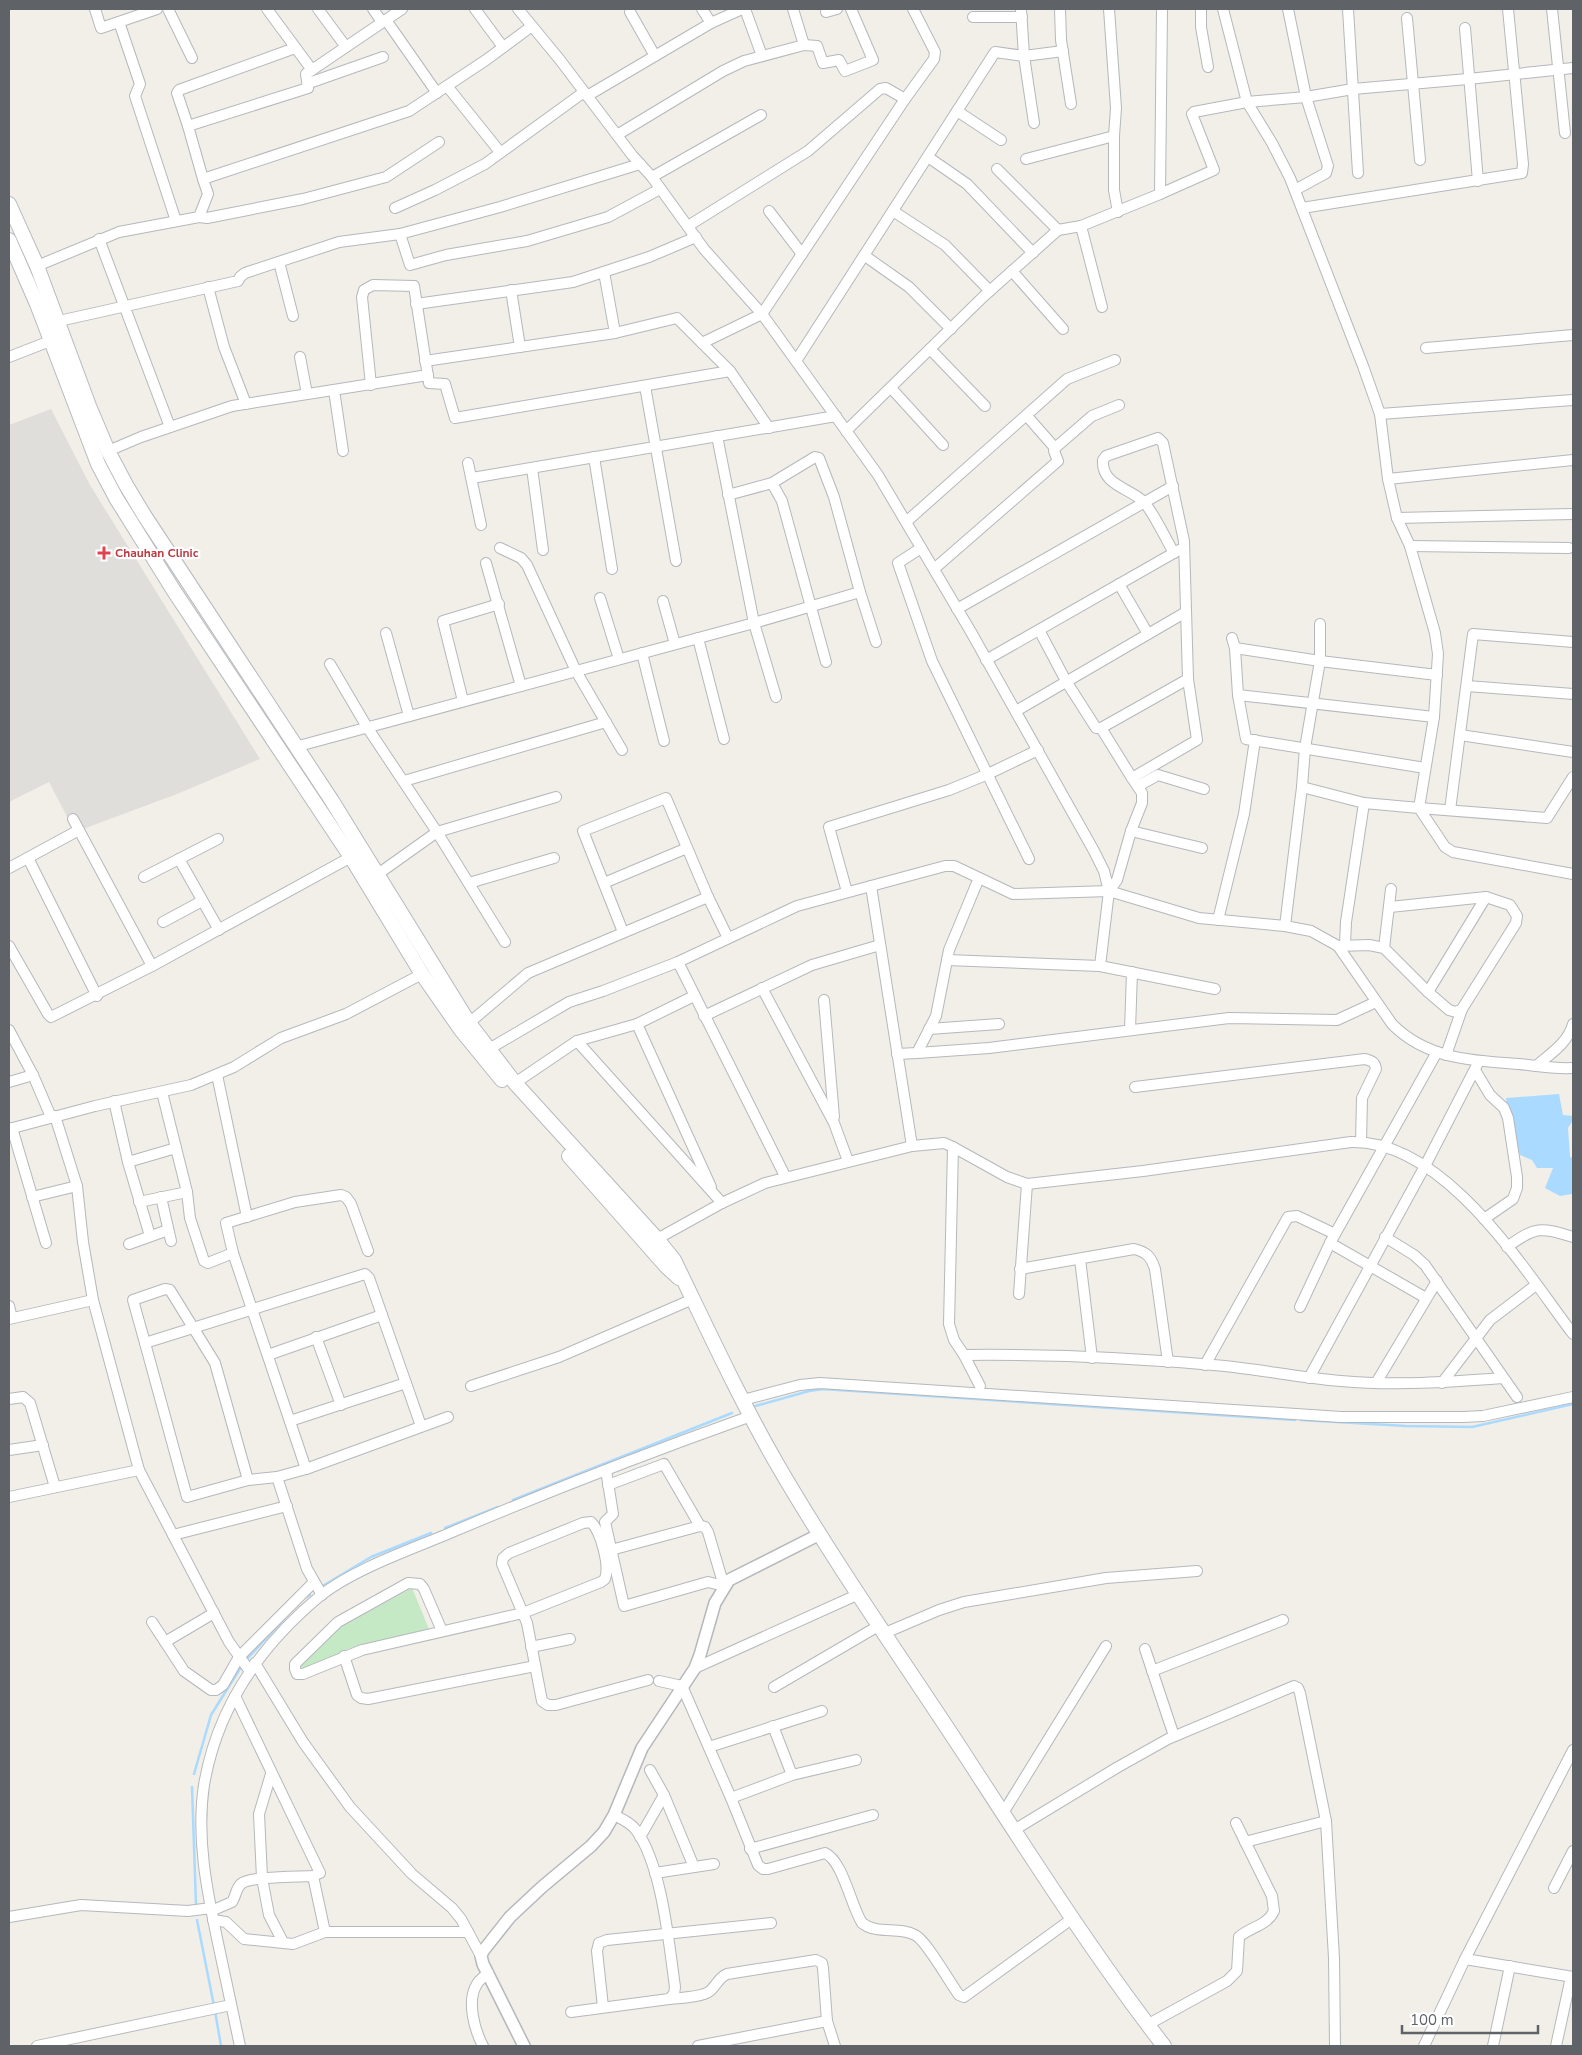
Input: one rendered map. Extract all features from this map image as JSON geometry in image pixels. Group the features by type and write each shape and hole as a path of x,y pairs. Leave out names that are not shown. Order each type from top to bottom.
{"main road":[{"path":"9,204 37,266 89,406 108,451 144,515 378,874 469,1023 515,1083 674,1260 751,1416 776,1462 820,1534 1003,1814 1073,1918 1164,2046"},
{"path":"10,244 98,464 116,498 174,591 351,857 422,974 461,1030 508,1088 666,1266 685,1283"}],"street":[{"path":"95,9 101,28 157,9"},
{"path":"168,9 192,58"},
{"path":"267,9 312,70"},
{"path":"318,9 346,47"},
{"path":"373,9 384,21 436,93"},
{"path":"188,126 308,88 306,74 402,9"},
{"path":"476,9 503,47"},
{"path":"518,9 652,177 696,237 762,314 878,475 1016,711 1104,872 1109,891 1100,966"},
{"path":"702,9 711,23"},
{"path":"395,208 458,178 586,94 711,23 743,9 762,56"},
{"path":"793,9 804,45"},
{"path":"617,135 723,71 744,61 804,45 817,46 823,63 839,60 845,71 873,60 851,9"},
{"path":"702,343 762,314 936,55 913,9"},
{"path":"1060,9 1070,104"},
{"path":"1109,9 1116,108 1114,190 1118,212"},
{"path":"1160,194 1162,9"},
{"path":"1201,9 1201,27 1208,67"},
{"path":"1223,9 1247,102 1272,143 1295,190 1380,414 1388,479 1397,518 1410,546 1435,633 1438,654 1434,717 1419,808 1445,847 1453,852 1573,874"},
{"path":"1288,9 1306,97 1328,170 1295,190"},
{"path":"1348,9 1358,173"},
{"path":"1302,208 1518,175 1523,171 1508,9"},
{"path":"1552,9 1565,133"},
{"path":"630,12 655,56"},
{"path":"974,17 1021,13 1024,56 1034,123"},
{"path":"1407,18 1420,160"},
{"path":"119,22 140,84 135,96 176,221"},
{"path":"204,179 409,111 532,26"},
{"path":"1465,28 1478,181"},
{"path":"199,217 208,194 176,93 179,90 295,48"},
{"path":"796,361 995,52 1024,56 1063,50"},
{"path":"308,83 383,57"},
{"path":"846,431 990,291 1058,230 1081,226 1118,212 1214,170 1192,114 1194,112 1247,102 1306,97 1353,89 1573,68"},
{"path":"447,86 500,152"},
{"path":"688,226 808,152 880,89 886,88 905,99"},
{"path":"957,111 1001,140"},
{"path":"652,177 761,114"},
{"path":"1026,159 1114,136"},
{"path":"37,266 119,232 199,217 207,218 304,199 386,177 439,142"},
{"path":"928,157 971,188 1032,253"},
{"path":"59,321 238,281 240,276 245,273 339,242 400,234 500,207 640,164"},
{"path":"997,169 1058,230"},
{"path":"400,234 410,265 446,255 527,241 608,217 660,189"},
{"path":"769,211 802,254"},
{"path":"893,211 945,245 990,291"},
{"path":"1081,226 1102,307"},
{"path":"416,304 574,282 649,257 696,237"},
{"path":"99,239 170,427"},
{"path":"865,256 909,287 951,329"},
{"path":"279,262 293,316"},
{"path":"1012,271 1063,330"},
{"path":"604,272 615,333"},
{"path":"371,385 362,297 364,290 373,285 414,286 429,383 445,384 455,418 730,371"},
{"path":"208,287 224,346 246,404"},
{"path":"511,290 520,347"},
{"path":"425,361 615,333 677,318 730,371 768,428"},
{"path":"1426,348 1573,336"},
{"path":"9,357 50,341"},
{"path":"930,349 985,406"},
{"path":"300,357 307,394"},
{"path":"906,522 1067,379 1116,360"},
{"path":"108,451 232,406 428,375"},
{"path":"645,386 676,561"},
{"path":"891,388 943,445"},
{"path":"334,390 343,451"},
{"path":"1380,414 1573,400"},
{"path":"1055,448 1092,416 1119,405"},
{"path":"472,478 836,416"},
{"path":"934,569 1058,461 1054,451 1055,448 1027,416"},
{"path":"717,436 754,623 776,697"},
{"path":"1135,782 1197,740 1188,679 1184,547 1173,486 1163,443 1160,438 1104,458 1102,464 1110,480 1144,502 1174,553"},
{"path":"728,495 772,483 815,456 818,457 834,498 876,642"},
{"path":"594,457 612,569"},
{"path":"1388,479 1573,460"},
{"path":"468,463 480,525"},
{"path":"532,468 544,550"},
{"path":"772,483 782,501 826,662"},
{"path":"957,609 1173,486"},
{"path":"1397,518 1573,514"},
{"path":"1410,546 1569,548"},
{"path":"986,660 1184,547"},
{"path":"500,548 522,558 527,565 576,671 622,750"},
{"path":"922,548 898,563 932,661 1029,859"},
{"path":"486,563 521,686"},
{"path":"1119,584 1148,634"},
{"path":"295,746 754,623 860,592"},
{"path":"600,598 619,659"},
{"path":"663,601 675,644"},
{"path":"463,701 443,621 499,604"},
{"path":"1016,711 1186,612"},
{"path":"1285,926 1305,748 1320,661 1320,624"},
{"path":"1039,630 1066,681 1094,726 1101,728 1142,793 1142,803 1131,831 1117,880 1109,891"},
{"path":"386,633 409,716"},
{"path":"1450,810 1473,634 1573,642"},
{"path":"698,638 724,739"},
{"path":"1425,768 1246,739 1238,695 1233,643 1320,661 1437,675"},
{"path":"642,653 664,740"},
{"path":"330,664 367,728 437,832 505,942"},
{"path":"1101,728 1188,679"},
{"path":"1466,686 1573,694"},
{"path":"1238,695 1434,717"},
{"path":"404,781 606,722"},
{"path":"1460,735 1573,752"},
{"path":"1218,920 1244,814 1255,740"},
{"path":"846,892 829,827 949,790 1038,750"},
{"path":"1135,782 1158,775 1204,789"},
{"path":"1302,787 1364,803 1547,818 1573,777"},
{"path":"378,874 437,832 556,797"},
{"path":"623,932 583,831 666,798 708,897 728,938"},
{"path":"1364,803 1341,946 1376,1002 1401,1034 1424,1048 1477,1066 1573,1068"},
{"path":"73,819 152,966"},
{"path":"9,868 79,830"},
{"path":"1131,831 1202,848"},
{"path":"144,877 218,839"},
{"path":"604,883 687,848"},
{"path":"9,946 51,1017 97,996 351,857"},
{"path":"28,858 97,996"},
{"path":"469,883 554,858"},
{"path":"179,859 219,930"},
{"path":"489,1049 569,1002 604,992 678,962 797,906 945,866 954,866 1013,894 1109,891 1200,918 1285,926 1311,932 1341,946 1376,946 1384,948 1449,1010 1456,1012 1462,1009"},
{"path":"917,1053 936,1016 949,950 980,878"},
{"path":"871,886 912,1146"},
{"path":"1384,948 1391,889"},
{"path":"469,1023 528,973 708,897"},
{"path":"1300,1307 1333,1239 1385,1146 1441,1054 1462,1009 1516,923 1517,916 1510,905 1486,897 1390,906"},
{"path":"1428,992 1486,897"},
{"path":"163,922 202,901"},
{"path":"704,1016 812,965 880,945"},
{"path":"947,960 1100,966 1215,989"},
{"path":"678,962 785,1176"},
{"path":"1130,1030 1132,972"},
{"path":"46,1243 10,1129 114,1101 191,1085 217,1075 281,1038 346,1014 422,974"},
{"path":"762,988 834,1124 848,1161"},
{"path":"515,1083 577,1041 636,1024 694,996"},
{"path":"824,1000 834,1124"},
{"path":"897,1054 989,1048 1230,1018 1337,1020 1376,1002"},
{"path":"636,1024 719,1200"},
{"path":"929,1029 999,1024"},
{"path":"1536,1066 1564,1041 1569,1035 1573,1024"},
{"path":"9,1030 53,1117 77,1186 83,1242 93,1300 139,1470 239,1657 252,1667 350,1807 412,1874 452,1908 481,1956 524,2046"},
{"path":"577,1041 719,1200"},
{"path":"1135,1086 1365,1059 1372,1061 1376,1069 1362,1098 1361,1142"},
{"path":"1309,1378 1425,1166 1477,1066"},
{"path":"1477,1066 1490,1095 1504,1108 1508,1118 1518,1188 1513,1199 1484,1219"},
{"path":"217,1075 247,1216"},
{"path":"9,1082 33,1076"},
{"path":"162,1092 187,1192 190,1218 204,1261 209,1263 233,1252"},
{"path":"114,1101 128,1162 150,1236"},
{"path":"657,1239 719,1200 765,1183 785,1176 912,1146 944,1144 953,1147 1007,1177 1027,1184 1361,1142 1385,1146 1425,1166 1456,1190 1484,1219 1507,1247 1573,1334"},
{"path":"953,1147 949,1324 954,1340 980,1386"},
{"path":"128,1162 176,1148"},
{"path":"1019,1294 1027,1184"},
{"path":"32,1197 77,1186"},
{"path":"139,1202 187,1192"},
{"path":"306,1469 233,1252 226,1223 295,1202 341,1195 346,1197 350,1204 368,1251"},
{"path":"161,1198 171,1241"},
{"path":"1205,1365 1288,1217 1298,1216 1370,1265 1426,1298"},
{"path":"1507,1247 1524,1235 1539,1229 1573,1237"},
{"path":"129,1244 168,1230"},
{"path":"1385,1237 1414,1255 1436,1280 1517,1396"},
{"path":"1020,1269 1080,1260 1134,1249 1145,1252 1152,1259 1155,1269 1168,1362"},
{"path":"1080,1260 1092,1358"},
{"path":"145,1343 365,1274 369,1278 421,1426"},
{"path":"1376,1383 1436,1280"},
{"path":"1442,1383 1475,1337 1490,1320 1536,1285"},
{"path":"248,1480 215,1363 170,1290 166,1289 136,1299 132,1302 187,1497 248,1480 277,1477 306,1469 448,1417"},
{"path":"471,1386 559,1357 693,1299"},
{"path":"9,1306 11,1319 93,1300"},
{"path":"268,1356 382,1314"},
{"path":"316,1337 341,1405"},
{"path":"964,1356 1092,1358 1168,1362 1309,1378 1376,1383 1442,1383 1503,1378"},
{"path":"290,1422 406,1383"},
{"path":"743,1400 800,1385 820,1383 1341,1417 1463,1417 1483,1416 1573,1397"},
{"path":"9,1399 23,1397 30,1403 55,1487"},
{"path":"240,2046 226,2006 204,1869 201,1829 204,1786 222,1726 235,1696 252,1667 284,1629 322,1594 370,1567 495,1514 606,1470 751,1416"},
{"path":"9,1450 42,1445"},
{"path":"608,1485 664,1464 700,1526"},
{"path":"9,1497 139,1470"},
{"path":"606,1470 613,1514 605,1522 624,1606 708,1582 724,1586"},
{"path":"277,1477 307,1569 322,1594"},
{"path":"173,1535 287,1506"},
{"path":"442,1631 424,1589 420,1584 408,1583 338,1622 295,1664 295,1669 298,1674 303,1674 362,1650 523,1613 605,1579 607,1570 600,1536 596,1527 591,1522 583,1523 555,1534 509,1553 503,1558 502,1564 523,1613 527,1623 542,1701 548,1706 556,1705 653,1681 682,1686"},
{"path":"611,1550 700,1526 705,1527 724,1586"},
{"path":"481,1956 510,1917 542,1887 592,1846 604,1832 614,1815 642,1748 694,1668 700,1655 715,1603 724,1586 729,1580 739,1574 820,1534"},
{"path":"774,1687 882,1629 964,1602 1106,1578 1197,1571"},
{"path":"152,1622 184,1671 211,1690 220,1688 239,1657 314,1582"},
{"path":"694,1668 859,1594"},
{"path":"164,1642 214,1613"},
{"path":"1152,1671 1283,1620"},
{"path":"531,1647 570,1639"},
{"path":"1003,1814 1106,1646"},
{"path":"1145,1649 1174,1736"},
{"path":"344,1656 357,1695 368,1699 535,1666"},
{"path":"682,1686 758,1865 763,1869 768,1869 825,1853 830,1855 837,1865 862,1923 873,1928 915,1935 924,1944 959,1995 964,1997 1073,1918"},
{"path":"1014,1830 1118,1766 1174,1736 1291,1686 1298,1688 1326,1821 1334,1958 1336,2046"},
{"path":"212,1913 232,1902 242,1882 262,1878 313,1876 320,1873 235,1696"},
{"path":"709,1748 822,1711"},
{"path":"773,1726 792,1775"},
{"path":"1424,2046 1465,1959 1573,1750"},
{"path":"731,1798 792,1775 856,1760"},
{"path":"650,1770 664,1796 694,1867"},
{"path":"271,1774 259,1814 262,1878 269,1915 283,1942"},
{"path":"640,1837 664,1796"},
{"path":"614,1815 629,1823 640,1837 655,1873 668,1933 675,1987 674,1994 669,1999"},
{"path":"750,1849 873,1815"},
{"path":"1245,1842 1326,1821"},
{"path":"1148,2025 1227,1981 1237,1970 1239,1937 1271,1917 1274,1912 1272,1896 1236,1823"},
{"path":"1554,1888 1573,1851"},
{"path":"655,1873 714,1864"},
{"path":"313,1876 325,1932"},
{"path":"9,1917 81,1905 212,1913 226,1922 244,1939 292,1944 325,1932 468,1932"},
{"path":"603,2008 597,1951 599,1943 607,1940 772,1923"},
{"path":"1465,1959 1572,1977 1556,2046"},
{"path":"571,2012 705,1994 712,1989 721,1977 727,1974 816,1960 822,1963 828,2021 835,2046"},
{"path":"1493,2046 1510,1966"},
{"path":"483,2046 475,2024 472,2000 477,1983 488,1973"},
{"path":"37,2046 226,2006"},
{"path":"698,2046 828,2021"}],"shaded area":[{"path":"51,409 90,485 260,759 177,794 75,832 49,782 9,802 9,425"}],"green space":[{"path":"412,1588 429,1629 350,1648 303,1671 300,1663 338,1628"}],"water":[{"path":"1559,1094 1563,1115 1573,1116 1573,1120 1568,1128 1570,1157 1573,1158 1573,1190 1572,1194 1560,1196 1545,1188 1553,1168 1537,1168 1532,1160 1520,1155 1507,1110 1506,1098"}],"waterway":[{"path":"752,1407 809,1391 823,1389 1295,1420"},
{"path":"1301,1420 1406,1426 1472,1427 1573,1404"},
{"path":"513,1500 732,1413"},
{"path":"445,1528 498,1507"},
{"path":"321,1587 371,1557 431,1533"},
{"path":"303,1599 310,1595"},
{"path":"247,1659 284,1619"},
{"path":"194,1774 211,1715 241,1667"},
{"path":"192,1787 196,1905"},
{"path":"197,1920 214,2006"},
{"path":"215,2011 221,2046"}],"place":[{"name":"Chauhan Clinic","path":"104,553"}]}
